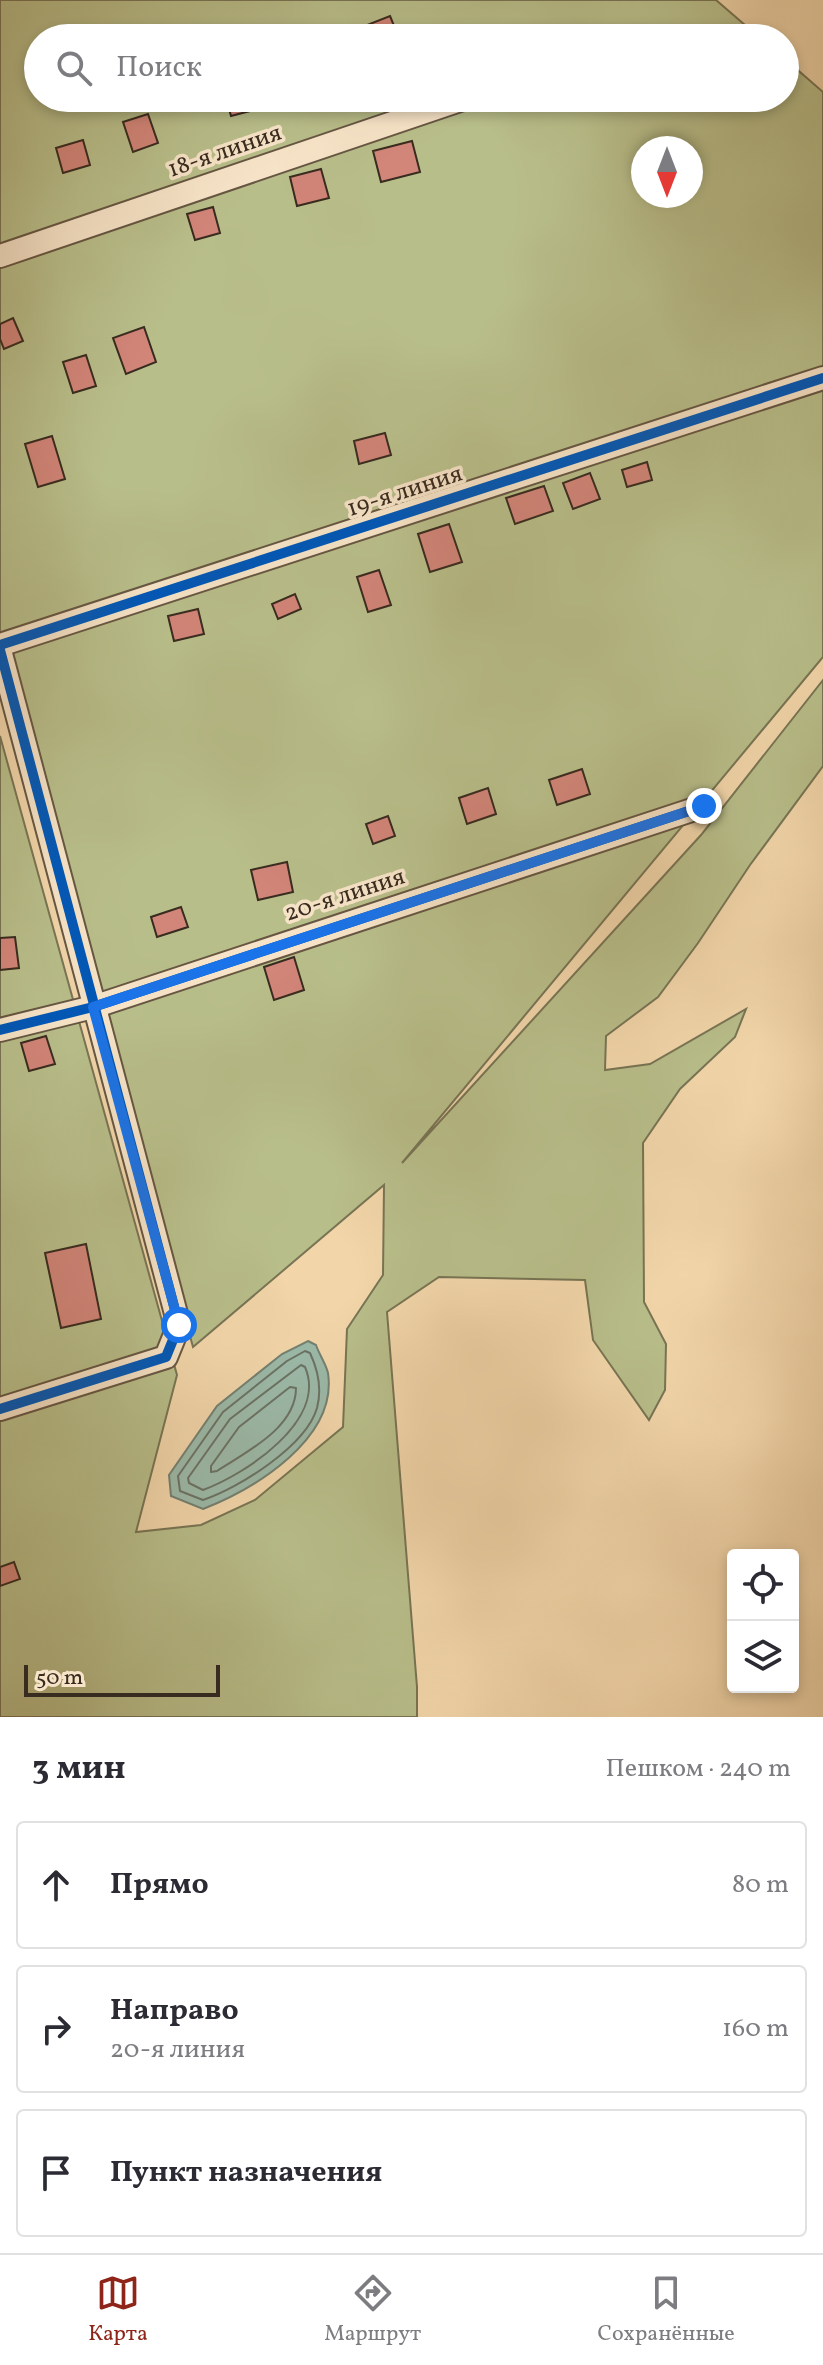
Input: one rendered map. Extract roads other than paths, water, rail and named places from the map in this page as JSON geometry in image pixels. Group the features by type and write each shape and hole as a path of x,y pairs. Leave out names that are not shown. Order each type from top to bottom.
{"street":[{"name":"18-я линия","path":"0,256 425,112"},
{"name":"19-я линия","path":"0,647 823,378"},
{"path":"0,647 179,1325 166,1357 0,1409"},
{"name":"20-я линия","path":"0,1030 93,1007 704,806"}],"water":[{"path":"308,1341 316,1345 327,1370 328,1397 320,1419 306,1440 268,1475 203,1509 171,1496 169,1475 217,1406 282,1354"}]}
